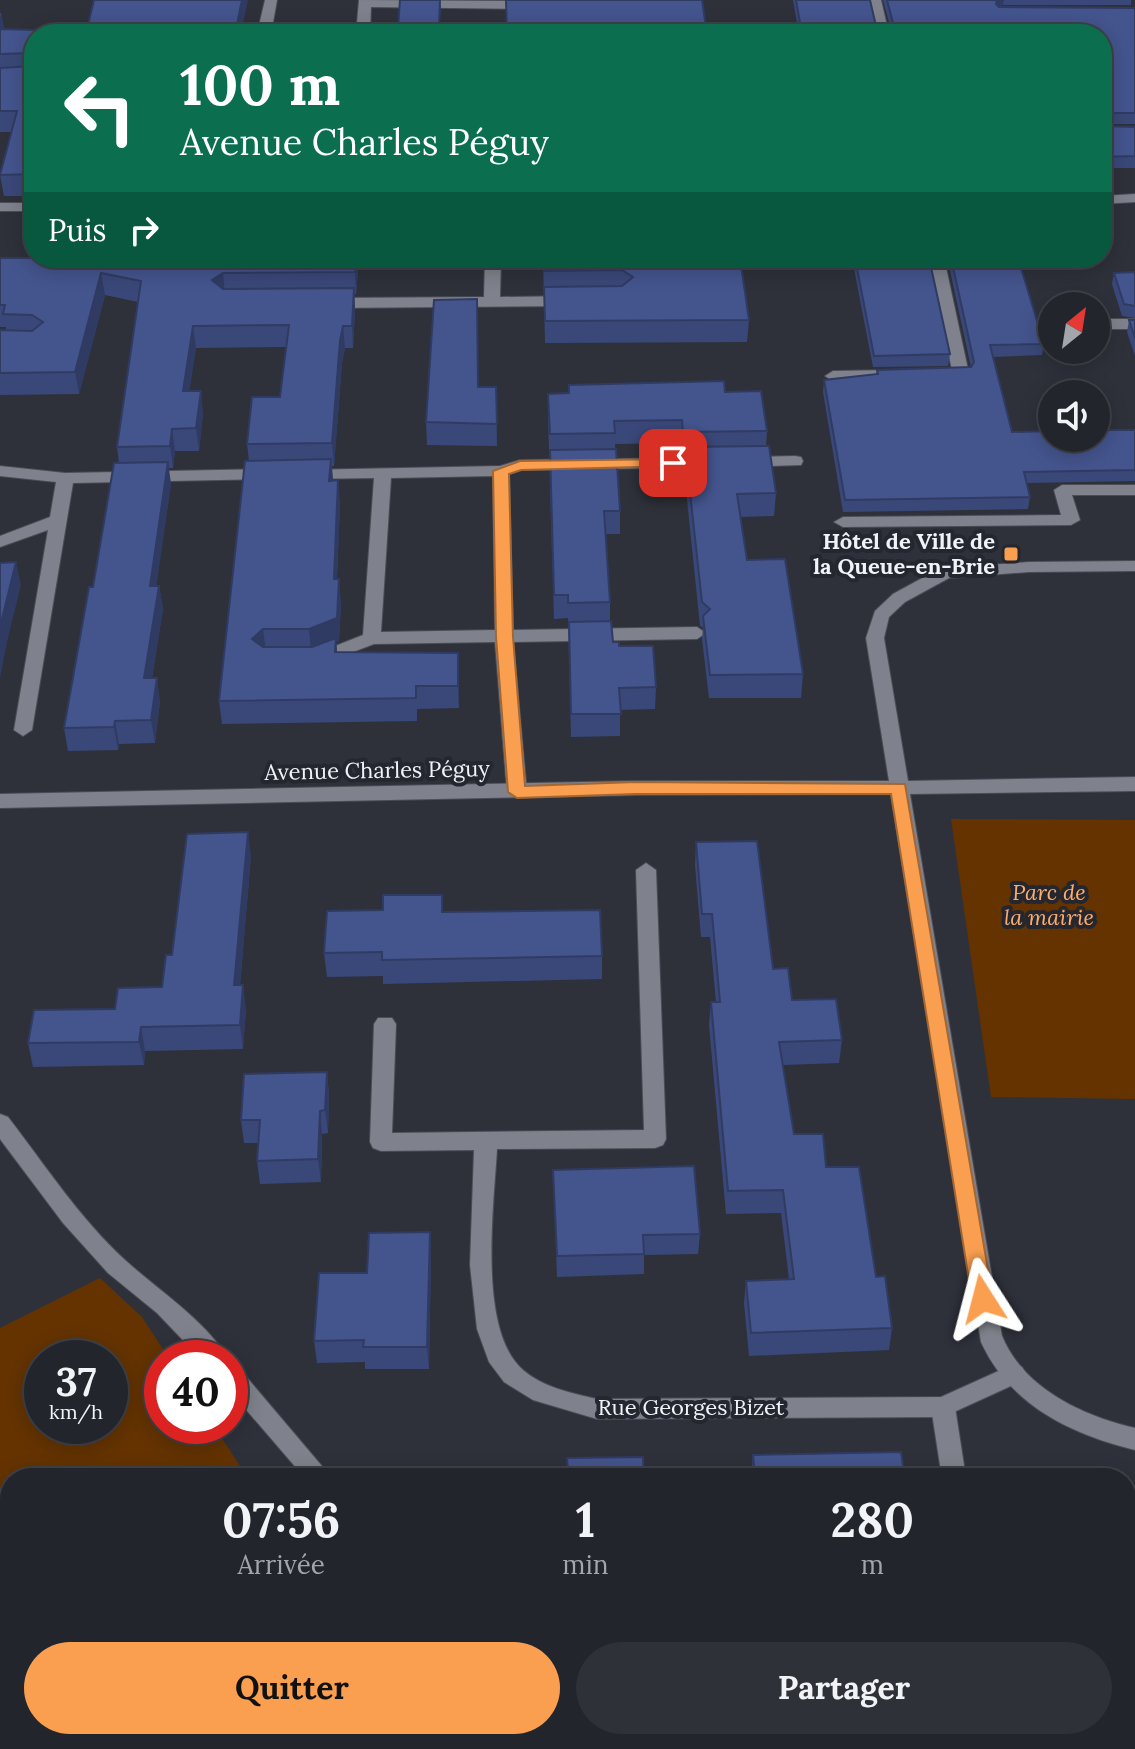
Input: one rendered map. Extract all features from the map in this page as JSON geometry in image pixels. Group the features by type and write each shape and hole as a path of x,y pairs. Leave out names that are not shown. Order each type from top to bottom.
{"street":[{"path":"266,24 271,0"},
{"path":"875,0 880,24"},
{"path":"364,24 365,2 546,5"},
{"path":"1112,199 1135,198"},
{"path":"0,207 24,207"},
{"path":"492,301 493,268"},
{"path":"833,376 961,374 938,268"},
{"path":"319,303 593,301"},
{"path":"1110,324 1135,324"},
{"path":"0,471 65,478 501,471 520,465 795,461"},
{"path":"501,471 504,637 517,792"},
{"path":"372,638 383,473"},
{"path":"23,730 65,478"},
{"path":"843,522 1071,520 1062,490 1135,490"},
{"path":"0,542 58,520"},
{"path":"1135,566 1029,567 945,573 899,598 881,615 875,638 983,1299 994,1345 1014,1374 1058,1413 1087,1426 1135,1439"},
{"path":"302,661 314,661 372,638 697,633"},
{"name":"Avenue Charles Péguy","path":"0,801 636,788 1135,784"},
{"path":"385,1024 381,1142 655,1139 646,870"},
{"path":"0,1123 71,1217 107,1256 165,1306 198,1340"},
{"name":"Rue Georges Bizet","path":"486,1142 482,1295 488,1335 511,1374 552,1399 597,1409 943,1407 1014,1374"},
{"path":"248,1395 311,1468"},
{"path":"943,1407 952,1468"}],"green space":[{"name":"Parc de la mairie","path":"951,819 1135,820 1135,1099 991,1097"},
{"path":"100,1278 142,1317 157,1340 144,1340 144,1444 226,1444 241,1468 0,1468 0,1328"}],"building":[{"path":"94,0 242,0 237,24 88,24"},
{"path":"400,0 440,0 439,24 398,24"},
{"path":"506,0 702,0 706,24 507,24"},
{"path":"796,0 870,0 876,24 800,24"},
{"path":"887,0 997,0 999,7 1135,8 1135,113 1112,113 1112,24 892,24"},
{"path":"0,29 24,30 24,53 0,54"},
{"path":"24,67 24,174 0,175 17,111 0,111 0,68"},
{"path":"1112,126 1135,127 1135,156 1112,157"},
{"path":"0,258 24,258 24,268 355,268 355,272 223,273 212,280 223,289 354,288 352,326 343,326 340,341 332,443 247,444 252,397 280,397 289,325 193,326 183,391 201,391 196,428 172,429 170,446 117,447 141,281 101,273 75,372 0,373 0,330 32,331 43,322 32,315 3,314 5,305 0,305"},
{"path":"544,268 741,268 749,320 545,321 544,287 622,286 633,277 622,270 544,271"},
{"path":"857,268 931,268 950,354 874,356"},
{"path":"953,268 1021,268 1038,324 1038,344 990,345 1012,432 1038,431 1038,452 1110,452 1110,430 1135,430 1135,470 1024,472 1030,497 845,500 824,380 878,374 877,370 971,367 974,362"},
{"path":"1135,272 1135,306 1124,304 1114,273"},
{"path":"477,299 478,387 496,387 497,424 426,422 434,300"},
{"path":"1129,320 1135,320 1135,338"},
{"path":"724,381 725,392 761,391 767,431 683,432 682,420 614,421 615,433 550,434 548,394 569,393 569,385"},
{"path":"769,446 776,493 737,494 747,560 785,559 803,674 710,675 703,616 710,609 702,602 685,447"},
{"path":"616,449 620,511 604,511 610,602 568,603 568,595 554,595 550,450"},
{"path":"331,459 329,481 338,480 334,579 339,579 337,618 309,629 263,629 252,639 263,647 312,647 336,638 335,652 458,653 458,686 416,686 416,698 219,701 245,461"},
{"path":"168,462 150,586 159,586 144,678 157,678 151,720 115,721 114,727 64,728 114,463"},
{"path":"16,562 2,619 0,630 0,563"},
{"path":"611,621 613,642 619,642 619,646 653,646 656,687 619,688 621,714 571,714 569,622"},
{"path":"248,832 234,985 243,985 240,1025 141,1027 139,1042 28,1043 34,1010 115,1009 118,988 162,987 166,955 172,955 187,834"},
{"path":"757,841 773,969 788,968 792,1000 836,999 842,1040 779,1042 794,1134 823,1134 826,1167 859,1167 876,1277 885,1276 892,1328 751,1333 746,1281 794,1279 783,1190 728,1191 711,1002 720,1002 712,914 702,914 696,842"},
{"path":"383,895 442,895 442,912 600,910 602,956 382,960 382,952 324,953 327,911 383,910"},
{"path":"327,1072 325,1110 320,1111 318,1159 257,1161 260,1120 241,1120 244,1074"},
{"path":"694,1166 700,1234 643,1235 644,1254 557,1256 553,1170"},
{"path":"430,1232 427,1347 363,1347 364,1340 314,1341 319,1273 367,1273 369,1233"},
{"path":"901,1452 903,1468 754,1468 753,1455"},
{"path":"643,1457 644,1468 568,1468 567,1458"}],"place":[{"name":"Hôtel de Ville de la Queue-en-Brie","path":"1011,554"}],"route":[{"path":"673,463 520,465 501,471 504,637 517,792 636,788 899,788 983,1299"}]}
